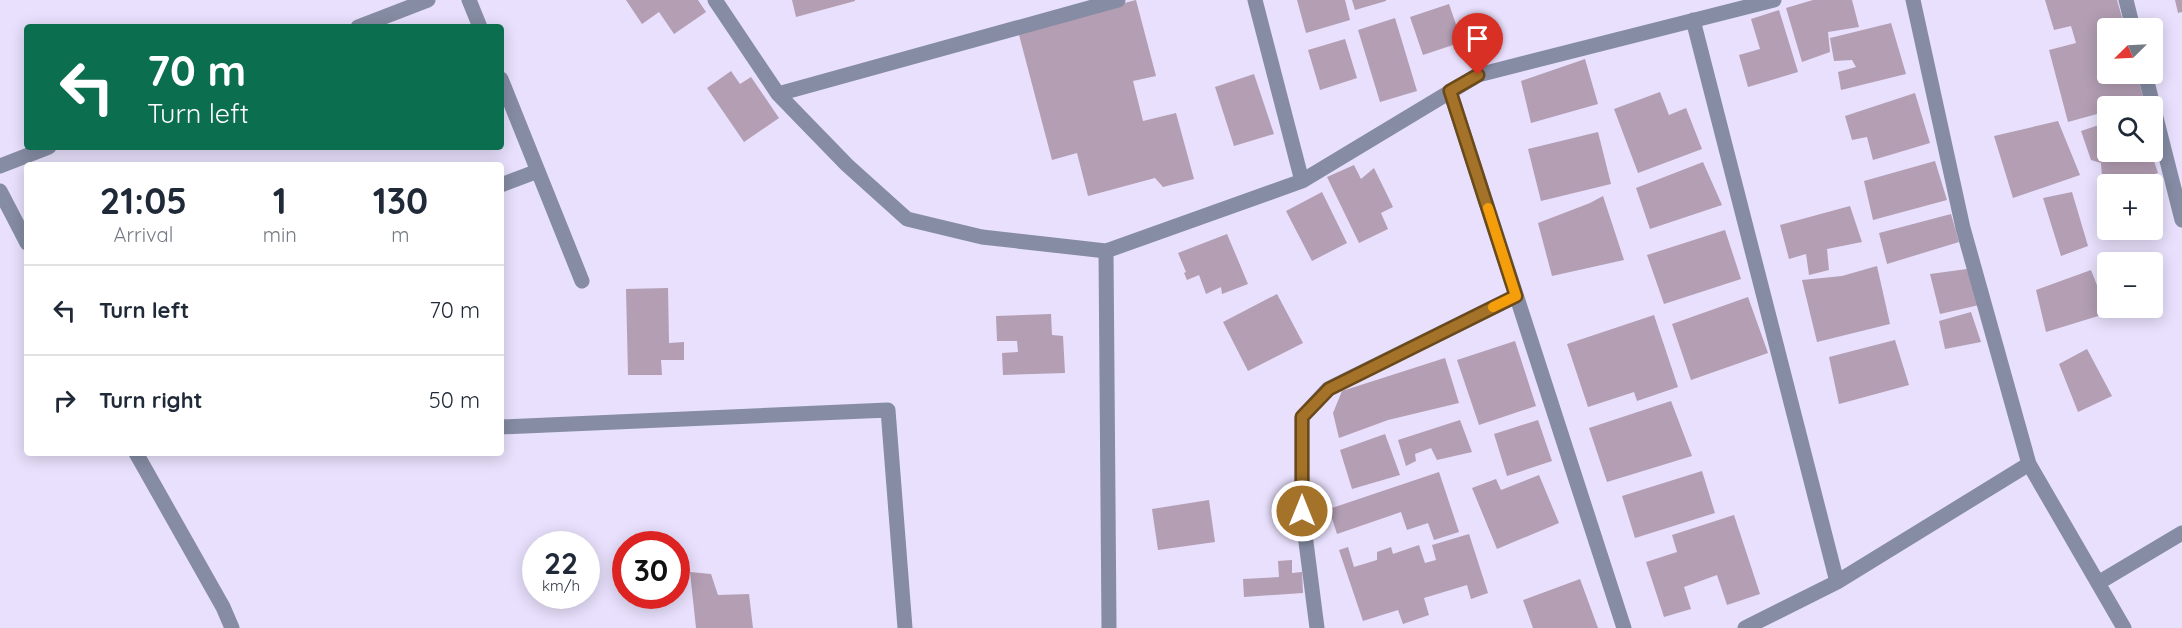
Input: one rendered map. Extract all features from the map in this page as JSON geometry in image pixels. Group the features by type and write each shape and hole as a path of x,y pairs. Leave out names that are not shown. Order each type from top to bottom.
{"street":[{"path":"366,24 428,0"},
{"path":"470,0 479,24"},
{"path":"715,0 778,94 847,165 907,219 982,237 1106,251 1302,181 1478,75 1774,0"},
{"path":"778,94 1118,0"},
{"path":"1255,0 1302,181"},
{"path":"1913,0 1963,228 2029,464 2124,628"},
{"path":"2126,0 2130,18"},
{"path":"1694,20 1837,582"},
{"path":"2148,84 2182,219"},
{"path":"504,86 582,281"},
{"path":"1450,91 1624,628"},
{"path":"0,166 41,150"},
{"path":"504,184 538,171"},
{"path":"0,191 24,237"},
{"path":"1106,251 1108,628"},
{"path":"1317,628 1302,511 1302,417 1329,389 1516,296"},
{"path":"504,428 888,410 905,628"},
{"path":"138,456 223,607 232,628"},
{"path":"1745,628 1837,582 2029,464"},
{"path":"2098,583 2182,533"}],"building":[{"path":"626,0 698,0 706,12 674,34 659,12 642,24"},
{"path":"792,0 855,0 855,1 796,17"},
{"path":"1136,0 1156,76 1133,81 1143,121 1176,113 1194,179 1163,187 1155,178 1088,196 1077,153 1052,160 1018,31"},
{"path":"1297,0 1345,0 1350,20 1306,33"},
{"path":"1352,0 1386,0 1386,1 1355,10"},
{"path":"1813,0 1852,0 1859,27 1828,32 1830,52 1802,62 1786,8"},
{"path":"2045,0 2117,0 2122,18 2097,18 2097,84 2140,84 2143,96 2097,96 2097,114 2068,122 2049,50 2076,43 2071,26 2054,30"},
{"path":"2175,0 2182,0 2182,12 2178,13"},
{"path":"1449,4 1462,42 1423,55 1410,17"},
{"path":"1779,10 1798,72 1748,87 1739,55 1760,49 1751,19"},
{"path":"1395,18 1417,91 1380,102 1358,30"},
{"path":"1891,23 1906,74 1841,90 1838,72 1856,67 1852,60 1834,61 1830,38"},
{"path":"1345,39 1357,78 1320,90 1308,50"},
{"path":"1585,59 1598,104 1531,123 1521,81"},
{"path":"731,71 740,84 751,77 779,118 744,142 707,88"},
{"path":"1254,74 1274,134 1234,146 1215,87"},
{"path":"1660,92 1669,115 1686,108 1702,149 1638,173 1614,109"},
{"path":"1915,93 1930,143 1873,160 1867,137 1852,140 1845,116"},
{"path":"2058,121 2080,175 2013,198 1994,136"},
{"path":"2097,126 2097,162 2091,160 2081,131"},
{"path":"1598,132 1611,184 1541,201 1528,149"},
{"path":"1935,161 1947,200 1873,220 1864,181"},
{"path":"1703,162 1722,205 1650,229 1636,188"},
{"path":"2098,162 2154,162 2158,173 2102,174 2101,163"},
{"path":"1354,165 1361,179 1374,168 1393,207 1381,213 1388,229 1359,243 1327,177"},
{"path":"1322,192 1347,243 1312,261 1286,211"},
{"path":"2072,192 2088,246 2061,256 2043,198"},
{"path":"1603,196 1624,260 1552,276 1538,223"},
{"path":"1850,206 1862,242 1827,249 1829,270 1809,275 1806,254 1789,259 1780,225"},
{"path":"1951,214 1959,242 1887,264 1879,233"},
{"path":"1725,230 1741,279 1664,304 1647,255"},
{"path":"1227,234 1248,284 1222,294 1221,287 1206,294 1199,275 1187,280 1178,253"},
{"path":"1877,266 1890,324 1817,342 1802,280 1842,276"},
{"path":"1967,269 1979,305 1940,314 1930,274"},
{"path":"2091,270 2097,285 2097,316 2046,332 2036,290"},
{"path":"668,288 669,343 684,342 684,360 661,360 662,375 628,375 626,289"},
{"path":"1277,294 1303,343 1248,371 1223,322"},
{"path":"1748,297 1768,353 1691,380 1672,324"},
{"path":"1971,312 1981,342 1945,349 1939,321"},
{"path":"1051,314 1052,335 1063,336 1065,373 1003,375 1002,353 1018,352 1017,341 997,341 996,316"},
{"path":"1654,315 1678,387 1637,401 1634,392 1588,407 1567,344"},
{"path":"1895,340 1909,385 1839,404 1829,357"},
{"path":"1515,341 1536,406 1479,425 1457,360"},
{"path":"2087,349 2112,396 2078,412 2059,364"},
{"path":"1445,358 1459,403 1388,420 1339,438 1333,413 1342,391"},
{"path":"1671,401 1692,456 1607,482 1589,428"},
{"path":"1460,420 1472,452 1437,460 1431,448 1415,454 1416,461 1406,466 1398,440"},
{"path":"1538,420 1552,461 1507,476 1494,434"},
{"path":"1385,434 1400,475 1352,489 1340,450"},
{"path":"1702,471 1715,513 1635,538 1622,496"},
{"path":"1439,472 1459,532 1434,540 1428,523 1407,530 1401,512 1337,534 1329,509"},
{"path":"1539,475 1559,523 1497,549 1472,488 1496,479 1501,490"},
{"path":"1209,500 1215,542 1158,550 1152,509"},
{"path":"1734,515 1760,594 1727,605 1717,575 1684,587 1691,609 1664,617 1646,562 1677,552 1672,535"},
{"path":"1469,534 1488,593 1471,599 1467,585 1424,598 1429,615 1403,624 1398,610 1363,621 1339,550 1348,547 1354,567 1377,560 1377,552 1391,547 1393,554 1419,545 1425,563 1436,560 1432,545"},
{"path":"1292,560 1292,573 1302,572 1303,593 1244,597 1243,579 1279,577 1278,561"},
{"path":"690,572 711,574 718,595 749,594 753,628 696,628"},
{"path":"1580,579 1598,628 1533,628 1523,600"}],"slow traffic":[{"path":"1488,208 1516,296 1493,307"}],"route":[{"path":"1302,511 1302,417 1329,389 1516,296 1450,91 1478,75"}]}
